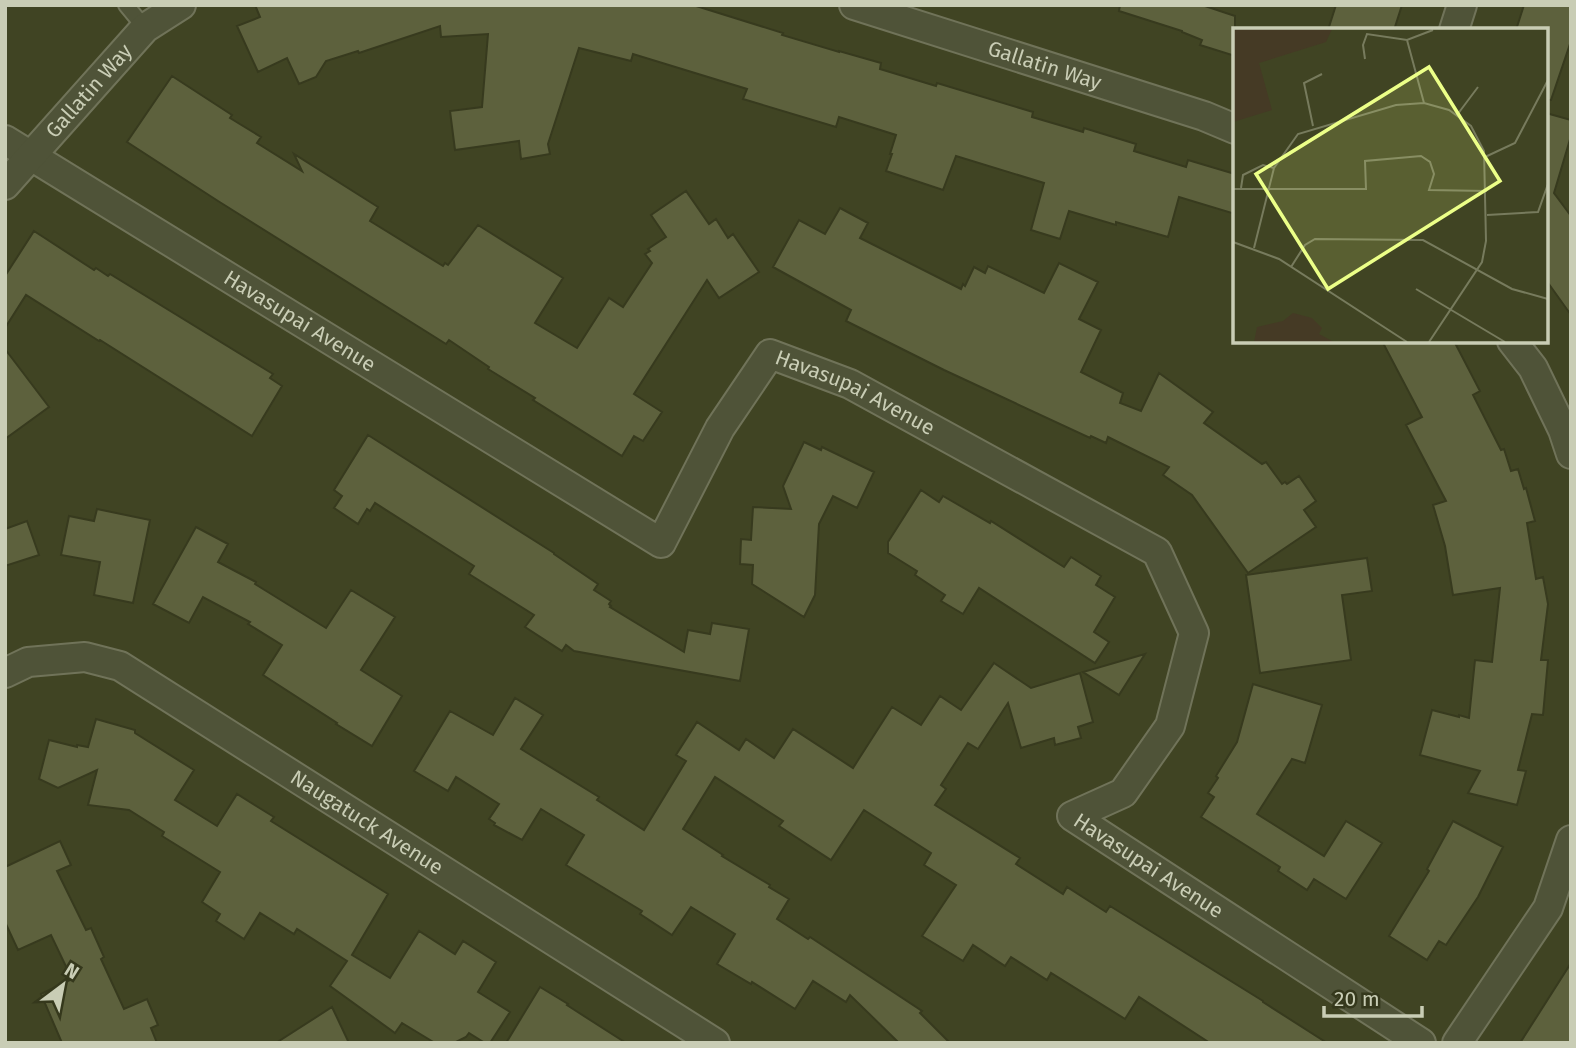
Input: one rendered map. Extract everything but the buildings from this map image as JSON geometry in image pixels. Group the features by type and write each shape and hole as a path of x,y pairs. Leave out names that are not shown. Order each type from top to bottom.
{"street":[{"name":"Gallatin Way","path":"5,185 145,28 181,5"},
{"name":"Gallatin Way","path":"854,5 1204,116 1233,128"},
{"path":"1455,28 1462,5"},
{"name":"Havasupai Avenue","path":"5,140 661,543 720,428 769,355 850,384 1157,552 1194,633 1170,726 1124,793 1072,817 1421,1043"},
{"path":"1513,343 1532,368 1568,437"},
{"name":"Naugatuck Avenue","path":"5,673 27,663 85,657 120,666 715,1043"},
{"path":"1457,1043 1548,908 1571,840"}],"lane":[{"path":"125,5 145,28"}]}
